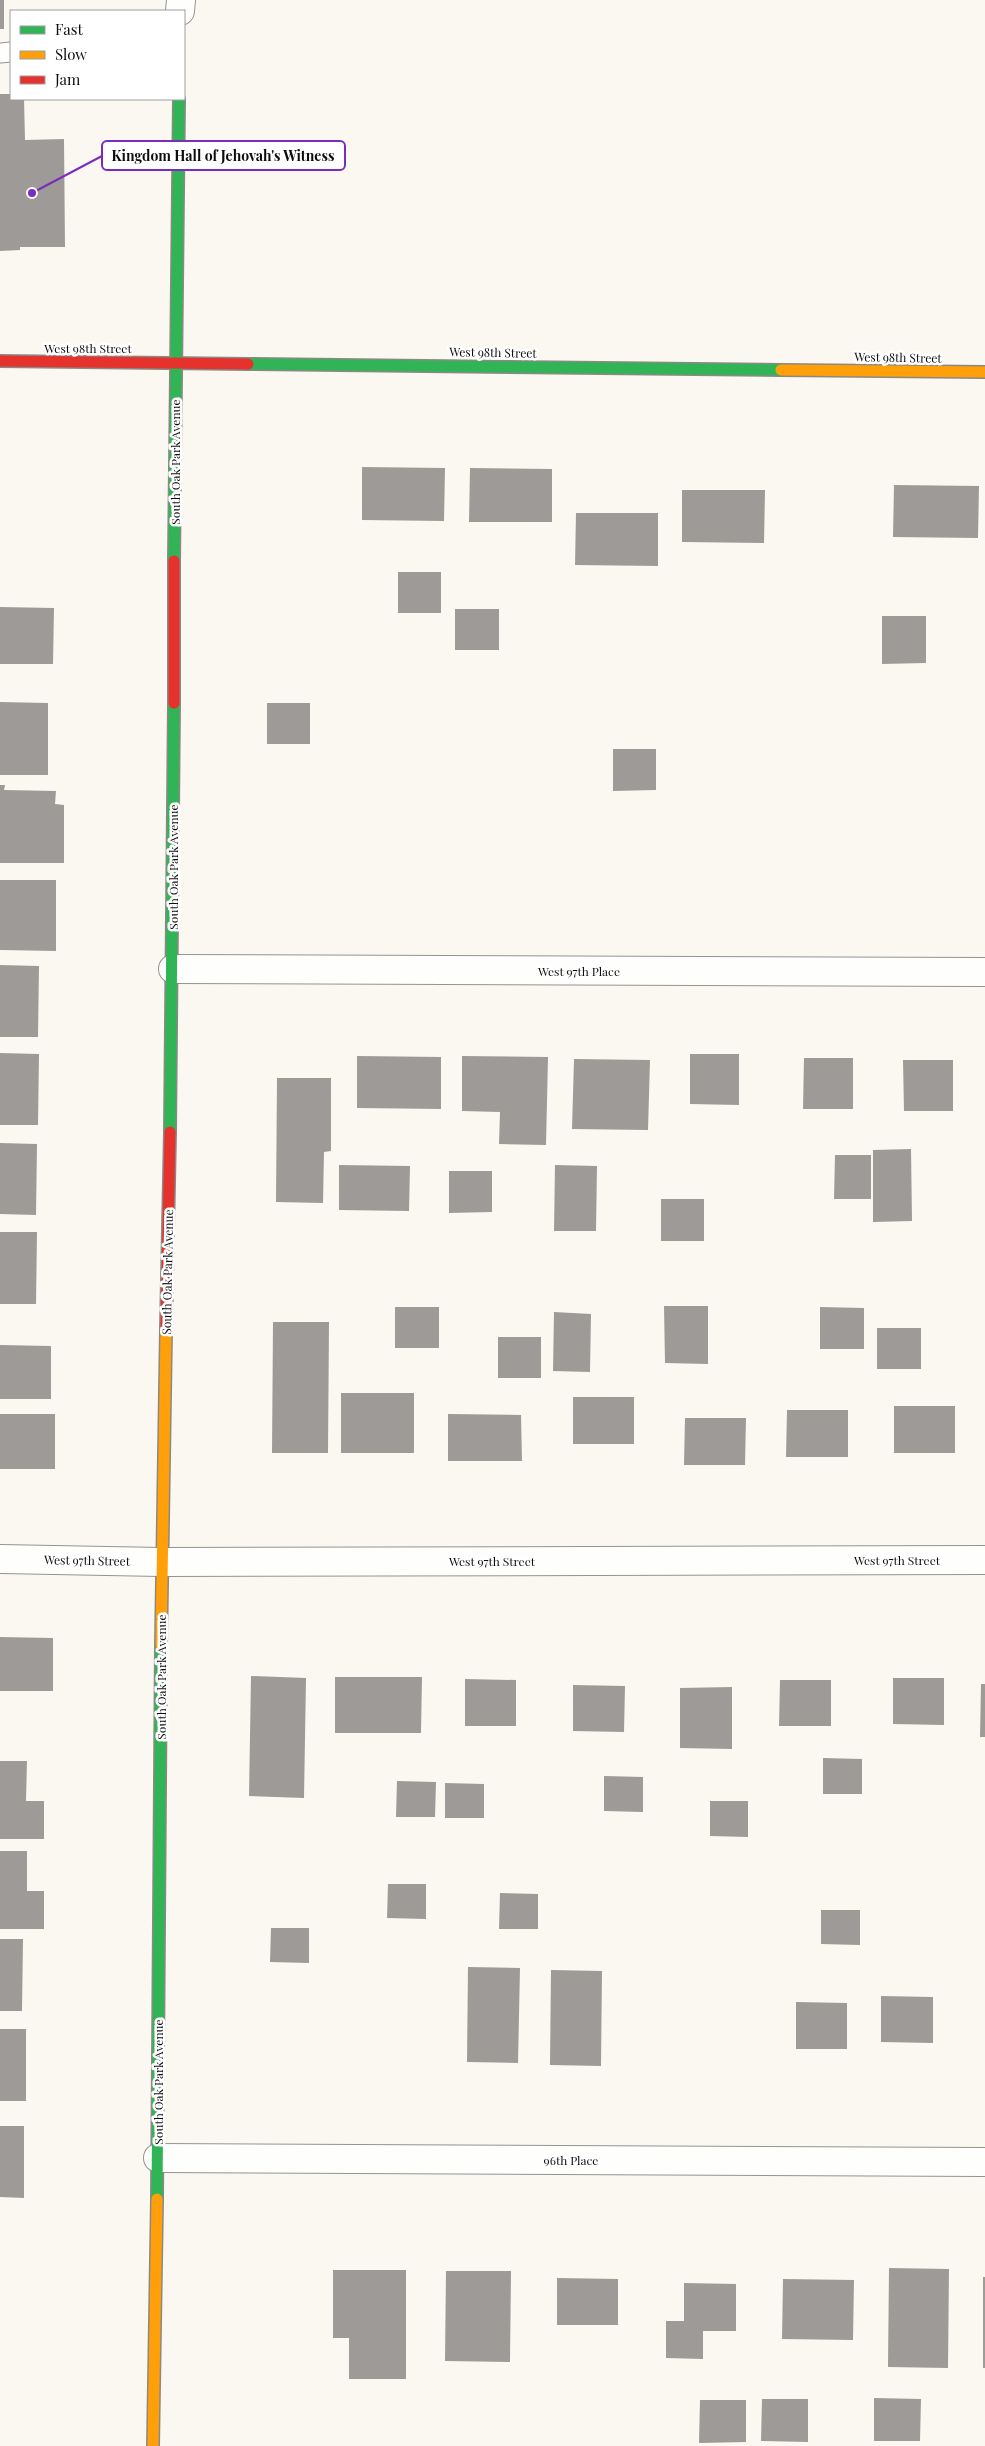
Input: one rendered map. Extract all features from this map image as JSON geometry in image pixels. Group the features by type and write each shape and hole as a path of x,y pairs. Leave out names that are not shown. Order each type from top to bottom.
{"street":[{"name":"South Oak Park Avenue","path":"153,2446 158,2158 161,1562 173,969 175,362 179,100"},
{"name":"West 98th Street","path":"0,361 985,372"},
{"name":"West 97th Place","path":"173,969 985,972"},
{"name":"West 97th Street","path":"0,1559 161,1562 985,1560"},
{"name":"96th Place","path":"158,2158 985,2162"}],"building":[{"path":"0,0 4,0 4,29 0,29"},
{"path":"0,94 10,94 10,100 24,100 25,140 64,139 65,247 20,247 20,250 0,251"},
{"path":"362,467 445,468 444,521 362,520"},
{"path":"470,468 552,469 552,522 469,522"},
{"path":"894,485 979,486 978,538 893,537"},
{"path":"682,490 765,490 764,543 682,542"},
{"path":"576,513 658,513 658,566 575,565"},
{"path":"398,572 441,572 441,613 398,613"},
{"path":"0,607 54,608 53,664 0,664"},
{"path":"455,609 499,609 499,650 455,650"},
{"path":"882,616 926,616 926,663 882,664"},
{"path":"0,702 48,703 48,775 0,775"},
{"path":"267,703 310,703 310,744 267,744"},
{"path":"613,749 656,749 656,790 613,791"},
{"path":"0,785 5,785 4,790 56,791 55,804 64,805 64,863 0,863"},
{"path":"0,880 56,880 56,951 0,950"},
{"path":"0,965 39,966 38,1037 0,1037"},
{"path":"0,1053 39,1054 38,1125 0,1125"},
{"path":"690,1054 739,1054 739,1105 690,1104"},
{"path":"357,1056 441,1057 441,1109 357,1108"},
{"path":"462,1056 548,1057 546,1145 499,1144 500,1112 462,1111"},
{"path":"804,1058 853,1058 853,1109 803,1109"},
{"path":"574,1059 650,1060 648,1130 572,1129"},
{"path":"903,1060 953,1060 953,1111 904,1111"},
{"path":"277,1078 331,1078 331,1151 324,1152 323,1203 276,1202"},
{"path":"0,1143 37,1144 36,1215 0,1214"},
{"path":"911,1149 912,1221 873,1222 873,1150"},
{"path":"835,1155 871,1155 871,1199 834,1199"},
{"path":"339,1165 410,1166 409,1211 339,1210"},
{"path":"555,1165 597,1166 596,1231 554,1231"},
{"path":"449,1171 492,1171 492,1212 449,1213"},
{"path":"661,1199 704,1199 704,1241 661,1241"},
{"path":"0,1232 37,1232 36,1304 0,1304"},
{"path":"664,1306 708,1306 708,1364 665,1363"},
{"path":"395,1307 439,1307 439,1348 395,1348"},
{"path":"820,1307 864,1308 864,1349 820,1349"},
{"path":"554,1312 591,1314 590,1372 553,1371"},
{"path":"273,1322 329,1322 328,1453 272,1453"},
{"path":"877,1328 921,1328 921,1369 877,1369"},
{"path":"498,1337 541,1337 541,1378 498,1378"},
{"path":"0,1345 51,1346 51,1399 0,1399"},
{"path":"341,1393 414,1393 414,1453 341,1453"},
{"path":"573,1397 634,1397 634,1444 573,1444"},
{"path":"894,1406 955,1406 955,1453 894,1453"},
{"path":"787,1410 848,1410 848,1457 786,1457"},
{"path":"0,1414 55,1414 55,1469 0,1469"},
{"path":"448,1414 521,1415 522,1461 448,1461"},
{"path":"685,1418 746,1418 745,1465 684,1465"},
{"path":"0,1637 53,1638 53,1691 0,1691"},
{"path":"251,1676 306,1678 304,1798 249,1796"},
{"path":"335,1677 422,1677 421,1733 335,1733"},
{"path":"893,1678 944,1678 944,1725 893,1724"},
{"path":"465,1679 516,1680 516,1726 465,1726"},
{"path":"780,1680 831,1680 831,1726 779,1726"},
{"path":"981,1684 985,1684 985,1737 980,1737"},
{"path":"573,1685 625,1686 624,1732 573,1731"},
{"path":"732,1687 732,1749 680,1748 680,1688"},
{"path":"823,1758 862,1759 862,1794 823,1794"},
{"path":"0,1761 27,1761 26,1801 44,1801 44,1839 0,1839"},
{"path":"604,1776 643,1777 643,1812 604,1811"},
{"path":"397,1781 436,1782 435,1817 396,1817"},
{"path":"445,1783 484,1784 484,1818 445,1818"},
{"path":"710,1801 748,1801 748,1837 710,1836"},
{"path":"0,1851 27,1851 27,1891 44,1891 44,1929 0,1929"},
{"path":"388,1884 426,1884 426,1919 387,1918"},
{"path":"500,1893 538,1894 538,1929 499,1929"},
{"path":"821,1910 860,1910 860,1945 821,1944"},
{"path":"271,1928 309,1928 309,1963 270,1962"},
{"path":"0,1939 23,1939 22,2011 0,2011"},
{"path":"468,1967 520,1968 518,2063 467,2062"},
{"path":"551,1970 602,1971 601,2066 550,2065"},
{"path":"881,1996 933,1997 933,2043 881,2042"},
{"path":"796,2002 847,2003 847,2049 796,2049"},
{"path":"0,2029 26,2029 26,2101 0,2101"},
{"path":"0,2126 24,2126 24,2198 0,2197"},
{"path":"889,2268 949,2269 948,2368 888,2367"},
{"path":"333,2270 406,2270 406,2379 349,2379 349,2338 333,2338"},
{"path":"446,2271 511,2271 510,2362 445,2361"},
{"path":"983,2277 985,2277 985,2368 983,2368"},
{"path":"557,2278 618,2279 618,2325 557,2325"},
{"path":"783,2279 854,2280 853,2340 782,2339"},
{"path":"684,2283 736,2284 736,2331 703,2331 703,2359 666,2358 666,2321 684,2321"},
{"path":"874,2398 921,2399 920,2441 874,2441"},
{"path":"762,2399 808,2399 808,2442 761,2441"},
{"path":"700,2400 746,2400 746,2442 699,2443"}],"traffic: fast":[{"path":"174,561 179,100"},
{"path":"248,364 781,370"},
{"path":"170,1132 174,703"},
{"path":"157,2199 161,1645"}],"traffic: slow":[{"path":"781,370 985,372"},
{"path":"161,1645 166,1330"},
{"path":"153,2446 157,2199"}],"traffic: jam":[{"path":"0,361 248,364"},
{"path":"174,561 174,703"},
{"path":"166,1330 170,1132"}],"place":[{"name":"Kingdom Hall of Jehovah's Witness","path":"32,193"}]}
